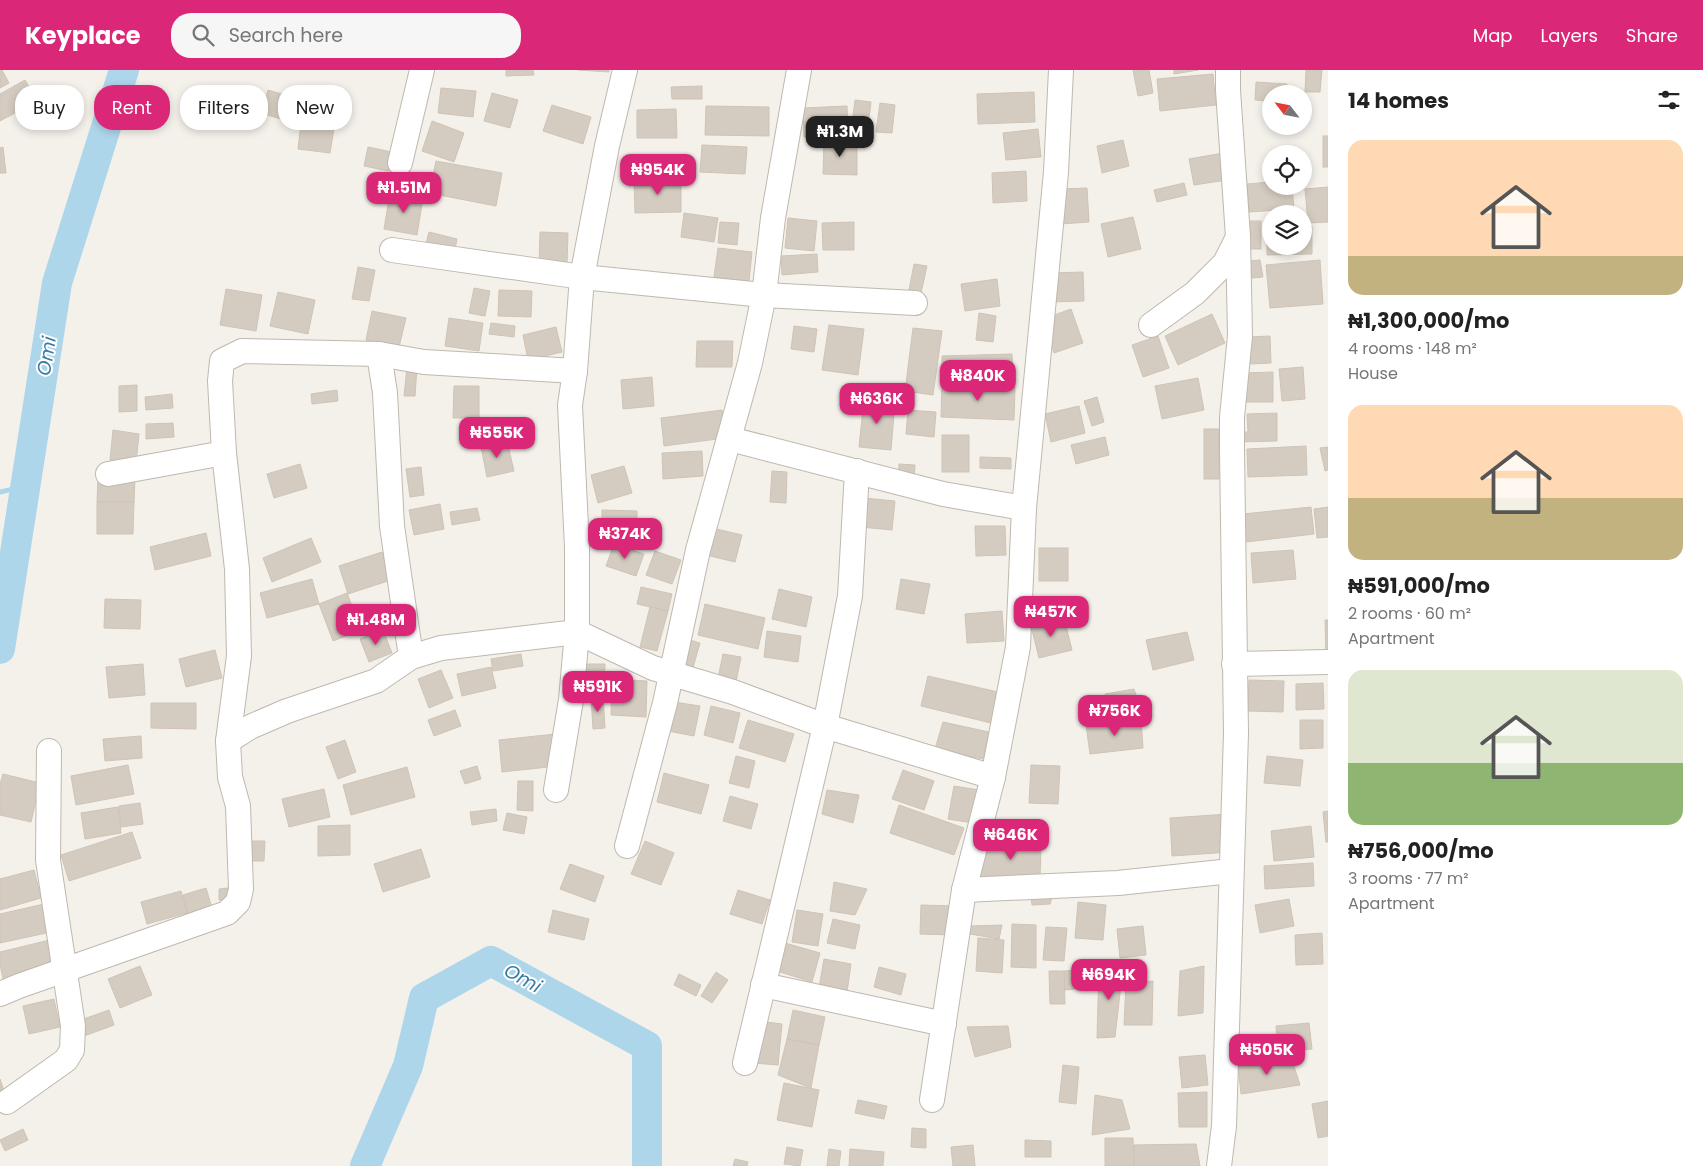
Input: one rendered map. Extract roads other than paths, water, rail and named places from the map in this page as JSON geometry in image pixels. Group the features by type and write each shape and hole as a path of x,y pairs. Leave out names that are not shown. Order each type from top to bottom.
{"street":[{"path":"400,163 422,70"},
{"path":"556,790 571,700 577,632 577,547 570,405 575,371 582,277 606,146 625,70"},
{"path":"626,846 672,674 698,550 750,363 764,295 773,218 799,70"},
{"path":"932,1100 964,890 993,777 1018,647 1024,508 1056,172 1061,70"},
{"path":"1219,1166 1224,1126 1236,733 1232,418 1240,336 1238,237 1228,70"},
{"path":"1151,325 1195,293 1225,263 1238,237"},
{"path":"392,250 582,277 764,295 915,303"},
{"path":"0,994 227,913 238,902 241,889 238,806 230,777 228,741 239,656 237,569 224,453 220,381 222,362 242,352 379,354 424,362 575,371"},
{"path":"379,354 385,394 392,526 411,657"},
{"path":"730,438 943,494 1024,508"},
{"path":"108,474 224,453"},
{"path":"745,1063 825,726 850,596 857,471"},
{"path":"228,741 250,727 287,711 376,681 411,657 441,648 577,632 652,668 733,692 825,726 993,777"},
{"path":"1234,664 1328,662"},
{"path":"7,1102 66,1060 72,1050 73,1026 48,860 48,751"},
{"path":"964,890 1118,883 1231,871"},
{"path":"763,985 944,1024"}],"waterway":[{"name":"Omi","path":"0,649 57,283 124,70"},
{"path":"0,492 26,486"},
{"name":"Omi","path":"365,1166 408,1066 424,998 491,961 647,1046 647,1166"}]}
